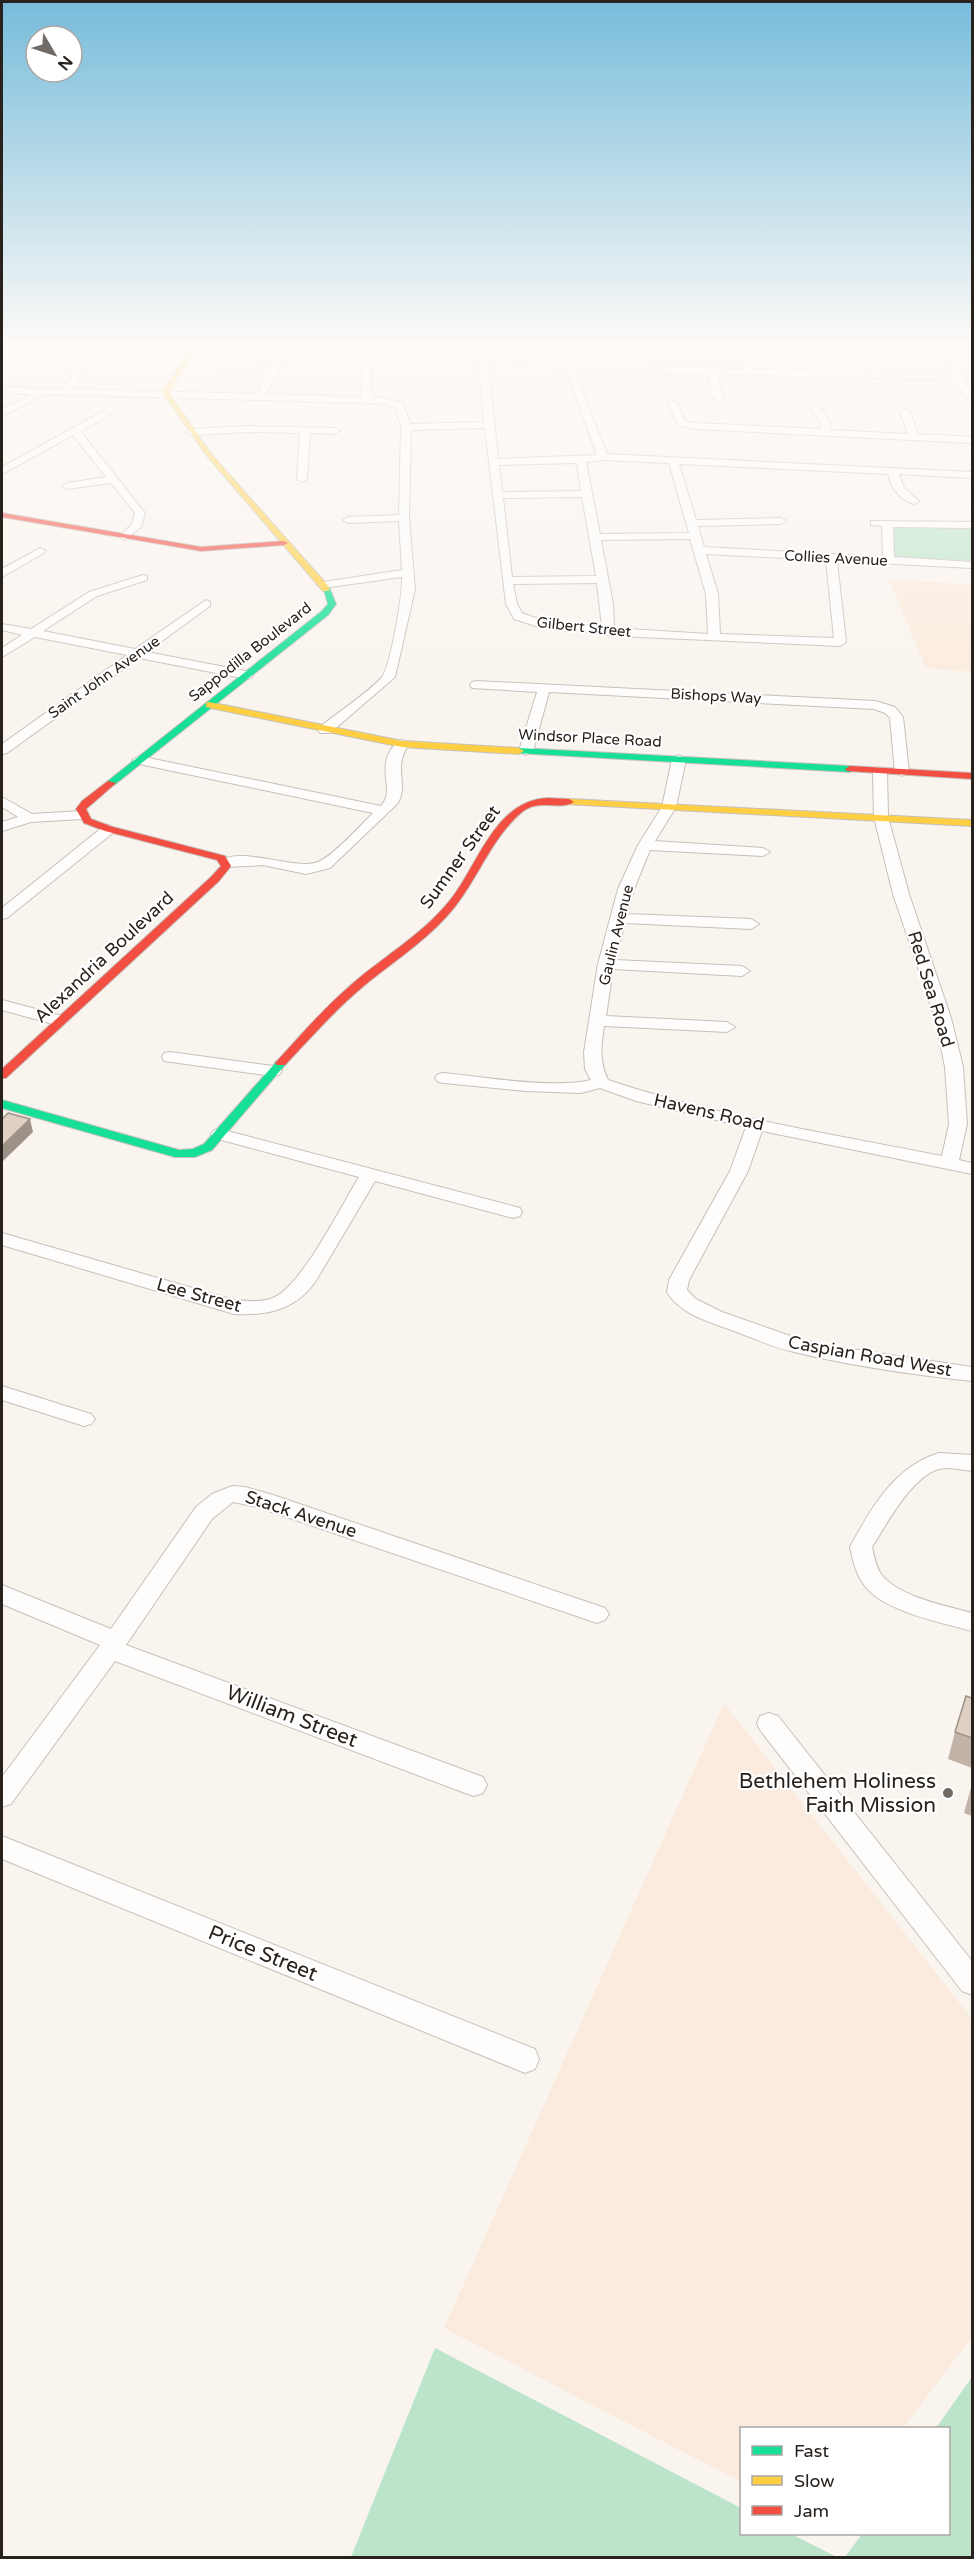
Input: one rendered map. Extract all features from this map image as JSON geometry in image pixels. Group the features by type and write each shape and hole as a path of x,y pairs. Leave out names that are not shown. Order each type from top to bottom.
{"street":[{"path":"2,471 23,459"},
{"path":"99,459 140,513 137,525 124,537"},
{"name":"Sappodilla Boulevard","path":"82,815 81,809 85,803 325,614 332,604 330,594 323,585 284,543 215,459"},
{"path":"302,479 304,459"},
{"path":"325,730 389,677 409,589 406,573 404,518 405,459"},
{"path":"493,462 585,459"},
{"path":"645,459 972,475"},
{"path":"581,460 607,604 608,631"},
{"path":"673,461 712,594 714,636"},
{"name":"Gilbert Street","path":"493,462 507,581 514,612 518,617 548,626 840,642 831,557"},
{"path":"893,471 896,487 902,495 914,501"},
{"path":"67,486 115,479"},
{"path":"497,495 586,494"},
{"path":"2,515 208,550 284,543"},
{"path":"348,520 404,518"},
{"path":"693,523 781,521"},
{"path":"889,561 881,523 972,525"},
{"path":"596,537 695,536"},
{"name":"Collies Avenue","path":"699,550 972,566"},
{"path":"2,574 39,551"},
{"path":"323,585 406,573"},
{"path":"2,653 93,594 143,578"},
{"path":"507,581 603,579"},
{"name":"Saint John Avenue","path":"2,750 206,604"},
{"path":"2,627 247,675"},
{"name":"Bishops Way","path":"476,686 883,707 894,713 896,717 902,772"},
{"path":"526,751 544,688"},
{"name":"Windsor Place Road","path":"209,705 402,744 972,776"},
{"path":"2,827 29,818 82,815 87,821 110,829 216,857 226,863 263,861 306,870 317,869 325,865 384,812 393,800 395,788 392,765 395,754 402,744"},
{"name":"Gaulin Avenue","path":"601,1083 594,1069 592,1052 606,964 626,889 645,845 669,807 679,759"},
{"path":"139,760 384,812"},
{"name":"Red Sea Road","path":"880,771 881,817 901,894 943,1018 954,1067 958,1124 949,1163"},
{"path":"2,801 29,818"},
{"name":"Sumner Street","path":"2,1104 179,1154 208,1147 273,1071 353,989 423,934 449,908 490,845 520,808 546,801 972,823"},
{"path":"2,915 110,829"},
{"path":"645,845 763,852"},
{"name":"Alexandria Boulevard","path":"2,1075 215,879 225,868 226,863"},
{"path":"619,918 751,924"},
{"path":"606,964 742,971"},
{"path":"2,1005 60,1021"},
{"path":"597,1021 727,1028"},
{"path":"170,1057 273,1071"},
{"path":"444,1078 570,1088 601,1083"},
{"name":"Havens Road","path":"601,1083 623,1092 756,1124 972,1168"},
{"name":"Caspian Road West","path":"756,1124 739,1171 679,1280 677,1292 689,1304 715,1317 791,1344 824,1352 972,1374"},
{"path":"220,1134 513,1212"},
{"name":"Lee Street","path":"2,1239 234,1308 262,1310 280,1303 302,1286 369,1175"},
{"path":"2,1393 84,1419"},
{"path":"972,1463 941,1460 921,1469 904,1484 861,1547 865,1567 877,1584 909,1602 972,1622"},
{"name":"Stack Avenue","path":"2,1796 114,1645 204,1513 220,1498 233,1492 597,1614"},
{"name":"William Street","path":"2,1594 114,1645 474,1785"},
{"path":"769,1723 972,1982"},
{"name":"Price Street","path":"2,1847 525,2059"}],"shaded area":[{"path":"889,580 972,584 972,672 926,668"},
{"path":"724,1703 972,2019 972,2337 904,2427 740,2427 740,2481 444,2328"}],"green space":[{"path":"891,525 972,529 972,561 892,557"},
{"path":"435,2348 740,2507 740,2535 793,2535 837,2557 351,2557"},
{"path":"972,2377 972,2557 845,2557 861,2535 950,2535 950,2427 937,2427"}],"building":[{"path":"8,1113 30,1119 2,1146 2,1119"},
{"path":"966,1696 972,1698 972,1738 955,1732"}],"traffic: fast":[{"path":"111,783 325,613 332,604 326,589"},
{"path":"519,751 850,769"},
{"path":"2,1104 179,1154 195,1153 208,1147 281,1063"}],"traffic: slow":[{"path":"213,459 326,589"},
{"path":"209,705 402,744 519,751"},
{"path":"569,802 972,823"}],"traffic: jam":[{"path":"2,515 201,549 284,543"},
{"path":"850,769 972,776"},
{"path":"2,1075 215,879 226,866 221,858 109,829 87,821 81,809 85,803 111,783"},
{"path":"281,1063 354,988 438,920 466,885 497,833 517,811 535,802 569,802"}],"place":[{"name":"Bethlehem Holiness Faith Mission","path":"948,1793"}]}
